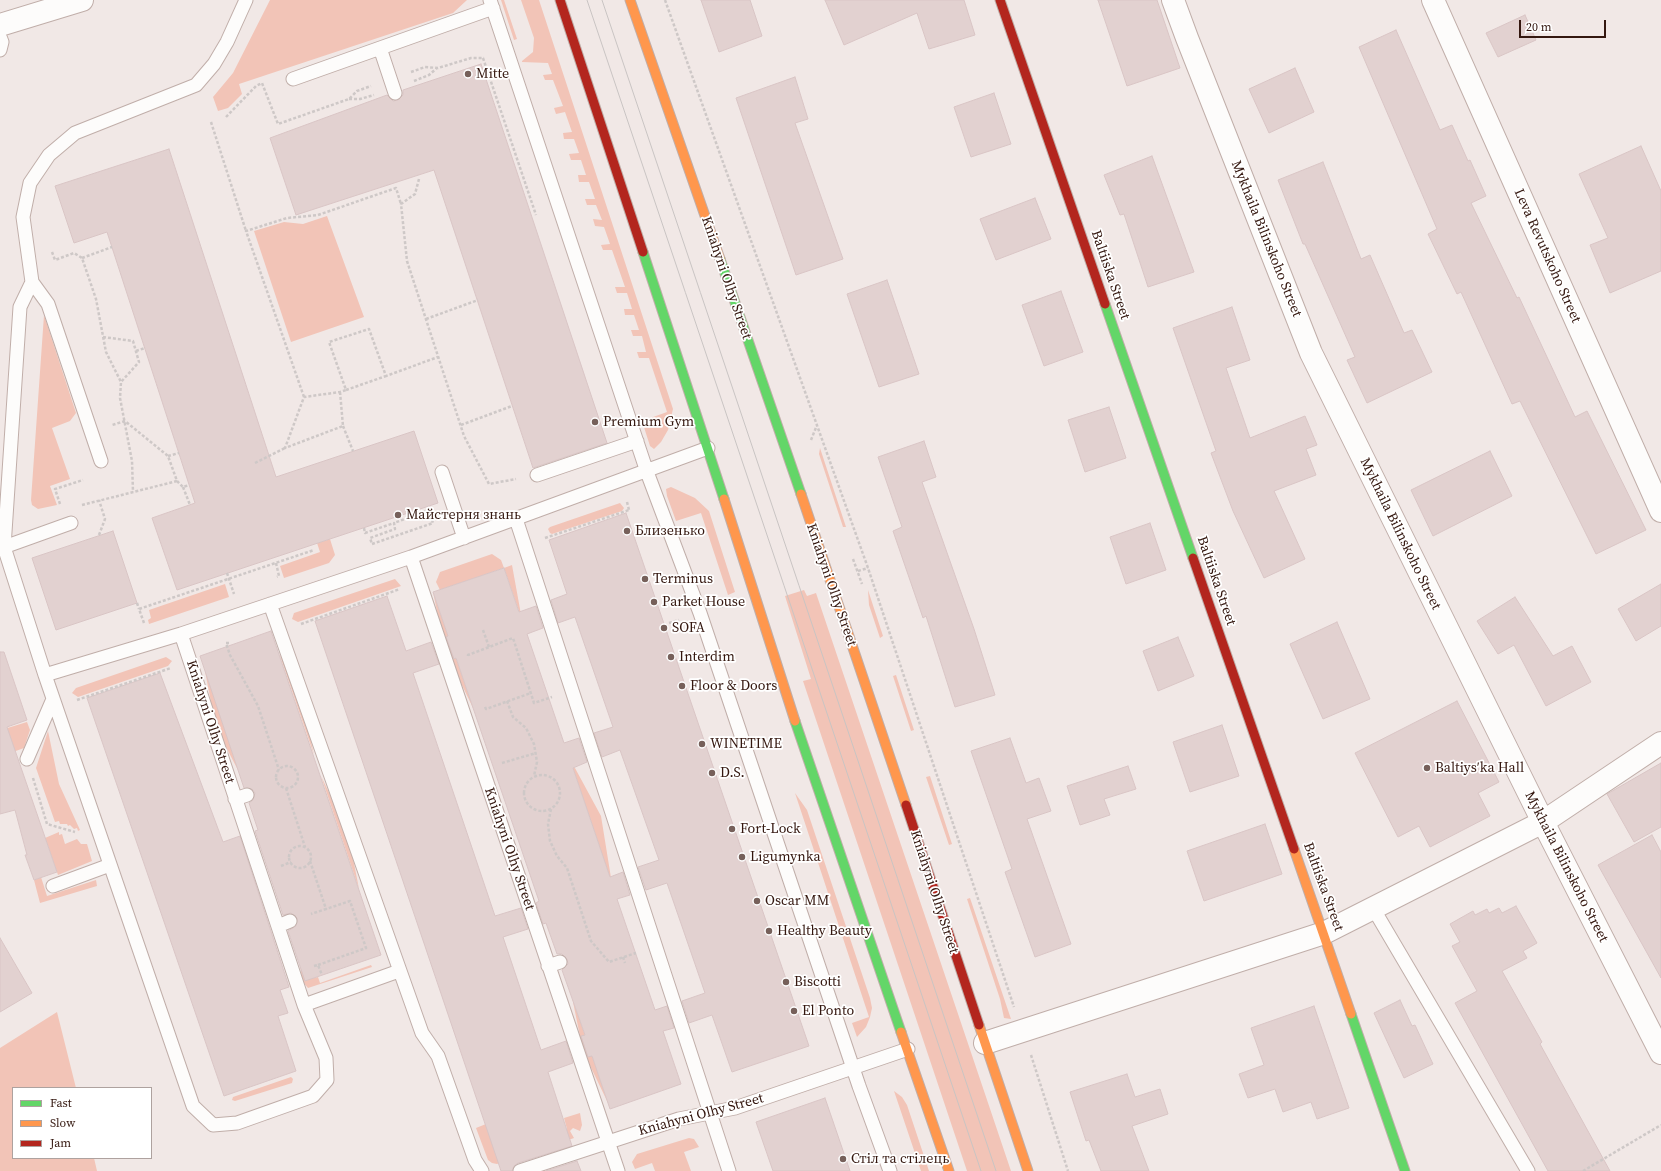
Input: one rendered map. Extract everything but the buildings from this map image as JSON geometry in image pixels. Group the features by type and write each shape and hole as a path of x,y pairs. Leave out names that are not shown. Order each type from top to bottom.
{"main road":[{"path":"560,0 708,448 792,713 949,1171"},
{"name":"Kniahyni Olhy Street","path":"630,0 827,571 1028,1171"},
{"name":"Baltiiska Street","path":"1000,0 1324,933 1405,1171"}],"street":[{"path":"0,25 82,0"},
{"name":"Mykhaila Bilinskoho Street","path":"1173,0 1192,53 1311,353 1543,822 1661,1053"},
{"name":"Leva Revutskoho Street","path":"1433,0 1661,511"},
{"path":"985,1044 1324,933 1543,822 1661,744"}],"lane":[{"path":"101,461 48,304 32,282 23,217 30,183 49,155 81,130 196,85 214,64 227,42 246,0"},
{"path":"292,79 380,48 491,4 647,472 703,621 890,1171"},
{"path":"0,37 2,42 0,50"},
{"path":"380,48 395,93"},
{"path":"32,282 20,307 4,548 53,699 110,865 53,886"},
{"path":"537,475 637,440"},
{"path":"45,675 181,634 411,557 647,472 708,448"},
{"path":"442,472 464,538"},
{"path":"516,519 729,1171"},
{"path":"4,548 71,523"},
{"name":"Kniahyni Olhy Street","path":"411,557 478,739 554,964 618,1171"},
{"path":"270,604 422,1033 438,1056 475,1160 482,1171"},
{"name":"Kniahyni Olhy Street","path":"110,865 193,1106 213,1125 237,1122 313,1096 327,1080 326,1058 304,1005 284,923 241,797 181,634"},
{"path":"27,759 53,699"},
{"path":"1373,908 1528,1171"},
{"path":"304,1005 399,971"},
{"name":"Kniahyni Olhy Street","path":"520,1171 679,1118 735,1108 854,1068 908,1048"}],"path":[{"path":"665,0 868,568 1016,1012"},
{"path":"484,58 536,216"},
{"path":"410,82 429,76 438,68"},
{"path":"226,117 256,86 262,83 278,124"},
{"path":"349,99 360,99"},
{"path":"211,122 246,231 304,397 286,448"},
{"path":"401,204 415,194 419,179"},
{"path":"246,231 287,218 318,215 396,188 401,204 407,261 461,425 488,484 537,475"},
{"path":"82,258 112,247"},
{"path":"52,254 55,260 74,253 82,258 96,299 106,352 120,382 120,398 132,461 133,492"},
{"path":"426,319 478,300"},
{"path":"346,390 329,342 370,329 386,376"},
{"path":"103,337 133,341 139,362 120,382"},
{"path":"136,351 145,348"},
{"path":"304,397 340,392 438,357"},
{"path":"340,392 343,426 353,451"},
{"path":"461,425 512,406"},
{"path":"113,424 124,421"},
{"path":"124,421 168,456 177,481 183,487 190,505"},
{"path":"255,463 286,448 343,426"},
{"path":"168,456 179,453"},
{"path":"61,508 55,489 84,480"},
{"path":"80,506 177,481"},
{"path":"544,538 630,510 619,481"},
{"path":"183,487 189,485"},
{"path":"99,500 105,519 99,535"},
{"path":"364,528 365,533 429,510 433,523 372,544"},
{"path":"375,550 370,538 395,529 394,523"},
{"path":"139,609 314,550"},
{"path":"276,563 279,576"},
{"path":"858,571 868,568"},
{"path":"227,573 233,592"},
{"path":"298,625 407,587"},
{"path":"137,603 146,629"},
{"path":"483,630 488,647"},
{"path":"470,661 468,654 513,638 534,703 553,697"},
{"path":"226,644 258,706 279,770 277,780 280,785 286,788 305,847 311,855 310,861 306,866 299,868 291,862 291,853 298,846 305,847"},
{"path":"73,699 79,700 170,668 175,664"},
{"path":"484,702 486,709 531,693"},
{"path":"507,702 513,717 526,728 530,736 536,753 534,776"},
{"path":"496,765 536,753"},
{"path":"27,759 47,824 101,840"},
{"path":"279,770 288,766 296,772 298,778 295,784 286,788"},
{"path":"534,776 550,776 556,781 560,789 560,797 557,804 551,809 543,811 535,809 527,801 525,789 528,781 534,776"},
{"path":"551,809 548,824 550,841 557,856 567,868 591,941 609,962 639,952"},
{"path":"318,965 366,948 350,901 326,909"},
{"path":"623,957 626,963"},
{"path":"1030,1054 1068,1171"},
{"path":"1583,1171 1661,1125"}],"shaded area":[{"path":"270,0 467,0 453,13 239,84 242,94 228,108 218,111 213,97 233,73"},
{"path":"501,0 504,0 517,39 514,40"},
{"path":"521,0 539,0 673,409 668,430 661,442 654,449 650,446 642,421 667,412 649,358 639,358 637,352 646,352 642,336 633,336 631,330 639,330 634,315 625,315 624,309 632,309 627,293 617,293 615,287 625,287 612,250 603,250 601,245 610,244 604,227 595,226 593,219 602,220 596,205 587,205 585,199 595,199 589,182 579,182 578,175 586,175 581,160 571,160 569,154 579,153 574,139 564,139 563,133 572,132 565,112 556,114 554,108 563,106 553,80 545,80 543,75 552,74 548,63 522,62 533,52 534,38"},
{"path":"327,216 364,317 291,342 254,231 284,222 303,224"},
{"path":"44,315 76,413 70,421 52,428 70,479 50,486 57,505 38,509 32,505 31,500"},
{"path":"820,448 846,527 843,527 819,454"},
{"path":"671,487 695,498 709,511 735,592 728,595 701,513 676,521 667,496 666,489"},
{"path":"620,503 624,508 622,511 552,534 548,529 550,527"},
{"path":"330,539 335,555 329,563 284,578 280,566 320,552 317,543"},
{"path":"492,554 501,560 504,568 440,590 436,582 440,572"},
{"path":"512,565 522,620 504,568"},
{"path":"395,579 401,586 298,622 292,619 294,613"},
{"path":"225,584 229,597 149,624 148,620 151,618 149,610"},
{"path":"804,590 807,596 816,593 1011,1171 967,1171 803,681 811,679 785,596"},
{"path":"868,590 883,636 880,638 869,605"},
{"path":"433,592 474,710 445,650"},
{"path":"279,653 302,699 314,755"},
{"path":"166,657 172,661 168,666 78,697 72,693 76,688"},
{"path":"204,666 239,772 216,728"},
{"path":"896,675 914,730 911,731 893,676"},
{"path":"27,722 30,730 24,748 2,756 0,727 1,730"},
{"path":"48,731 59,784 80,830 78,831 77,828 74,829 70,825 60,824 59,821 55,822 36,768"},
{"path":"569,757 601,816 612,884"},
{"path":"321,776 348,832 359,889"},
{"path":"930,776 952,844 949,845 926,777"},
{"path":"795,793 807,810 870,998 872,1008 870,1017 866,1027 857,1037 852,1023 869,1017"},
{"path":"59,832 59,835 62,834 65,844 77,839 81,844 87,844 92,861 58,875 45,838"},
{"path":"41,877 47,896 96,880 97,886 40,903 34,880"},
{"path":"970,898 1011,1019 1004,1018 1000,999 967,899"},
{"path":"298,945 309,979 318,977 320,983 371,965 372,967 308,988 302,981"},
{"path":"572,997 609,1105 583,1051"},
{"path":"57,1012 76,1087 12,1087 12,1159 94,1159 97,1171 0,1171 0,1048"},
{"path":"291,1077 293,1079 292,1083 235,1101 232,1100 233,1097"},
{"path":"894,1091 902,1097 907,1105 929,1171 921,1171"},
{"path":"580,1113 582,1125 580,1131 573,1128 570,1131 574,1138 542,1149 537,1139 567,1129 564,1118"},
{"path":"486,1124 532,1153 497,1164 492,1163 488,1160 476,1128"},
{"path":"689,1138 694,1139 699,1147 684,1152 691,1171 655,1171 652,1163 635,1169 632,1162 637,1154"}],"tram line":[{"path":"587,0 981,1171"},
{"path":"602,0 996,1171"}],"traffic: fast":[{"path":"643,252 724,499"},
{"path":"720,259 801,494"},
{"path":"1105,304 1193,558"},
{"path":"795,721 901,1032"},
{"path":"1351,1014 1405,1171"}],"traffic: slow":[{"path":"630,0 720,259"},
{"path":"801,494 906,805"},
{"path":"724,499 795,721"},
{"path":"1294,849 1351,1014"},
{"path":"979,1025 1028,1171"},
{"path":"901,1032 949,1171"}],"traffic: jam":[{"path":"560,0 643,252"},
{"path":"1000,0 1105,304"},
{"path":"1193,558 1294,849"},
{"path":"906,805 979,1025"}],"place":[{"name":"Mitte","path":"468,74"},
{"name":"Premium Gym","path":"595,422"},
{"name":"Майстерня знань","path":"398,515"},
{"name":"Близенько","path":"627,531"},
{"name":"Terminus","path":"645,579"},
{"name":"Parket House","path":"654,602"},
{"name":"SOFA","path":"664,628"},
{"name":"Interdim","path":"671,657"},
{"name":"Floor & Doors","path":"682,686"},
{"name":"WINETIME","path":"702,744"},
{"name":"Baltiysʹka Hall","path":"1427,768"},
{"name":"D.S.","path":"712,773"},
{"name":"Fort-Lock","path":"732,829"},
{"name":"Ligumynka","path":"742,857"},
{"name":"Oscar MM","path":"757,901"},
{"name":"Healthy Beauty","path":"769,931"},
{"name":"Biscotti","path":"786,982"},
{"name":"El Ponto","path":"794,1011"},
{"name":"Стіл та стілець","path":"843,1159"}]}
